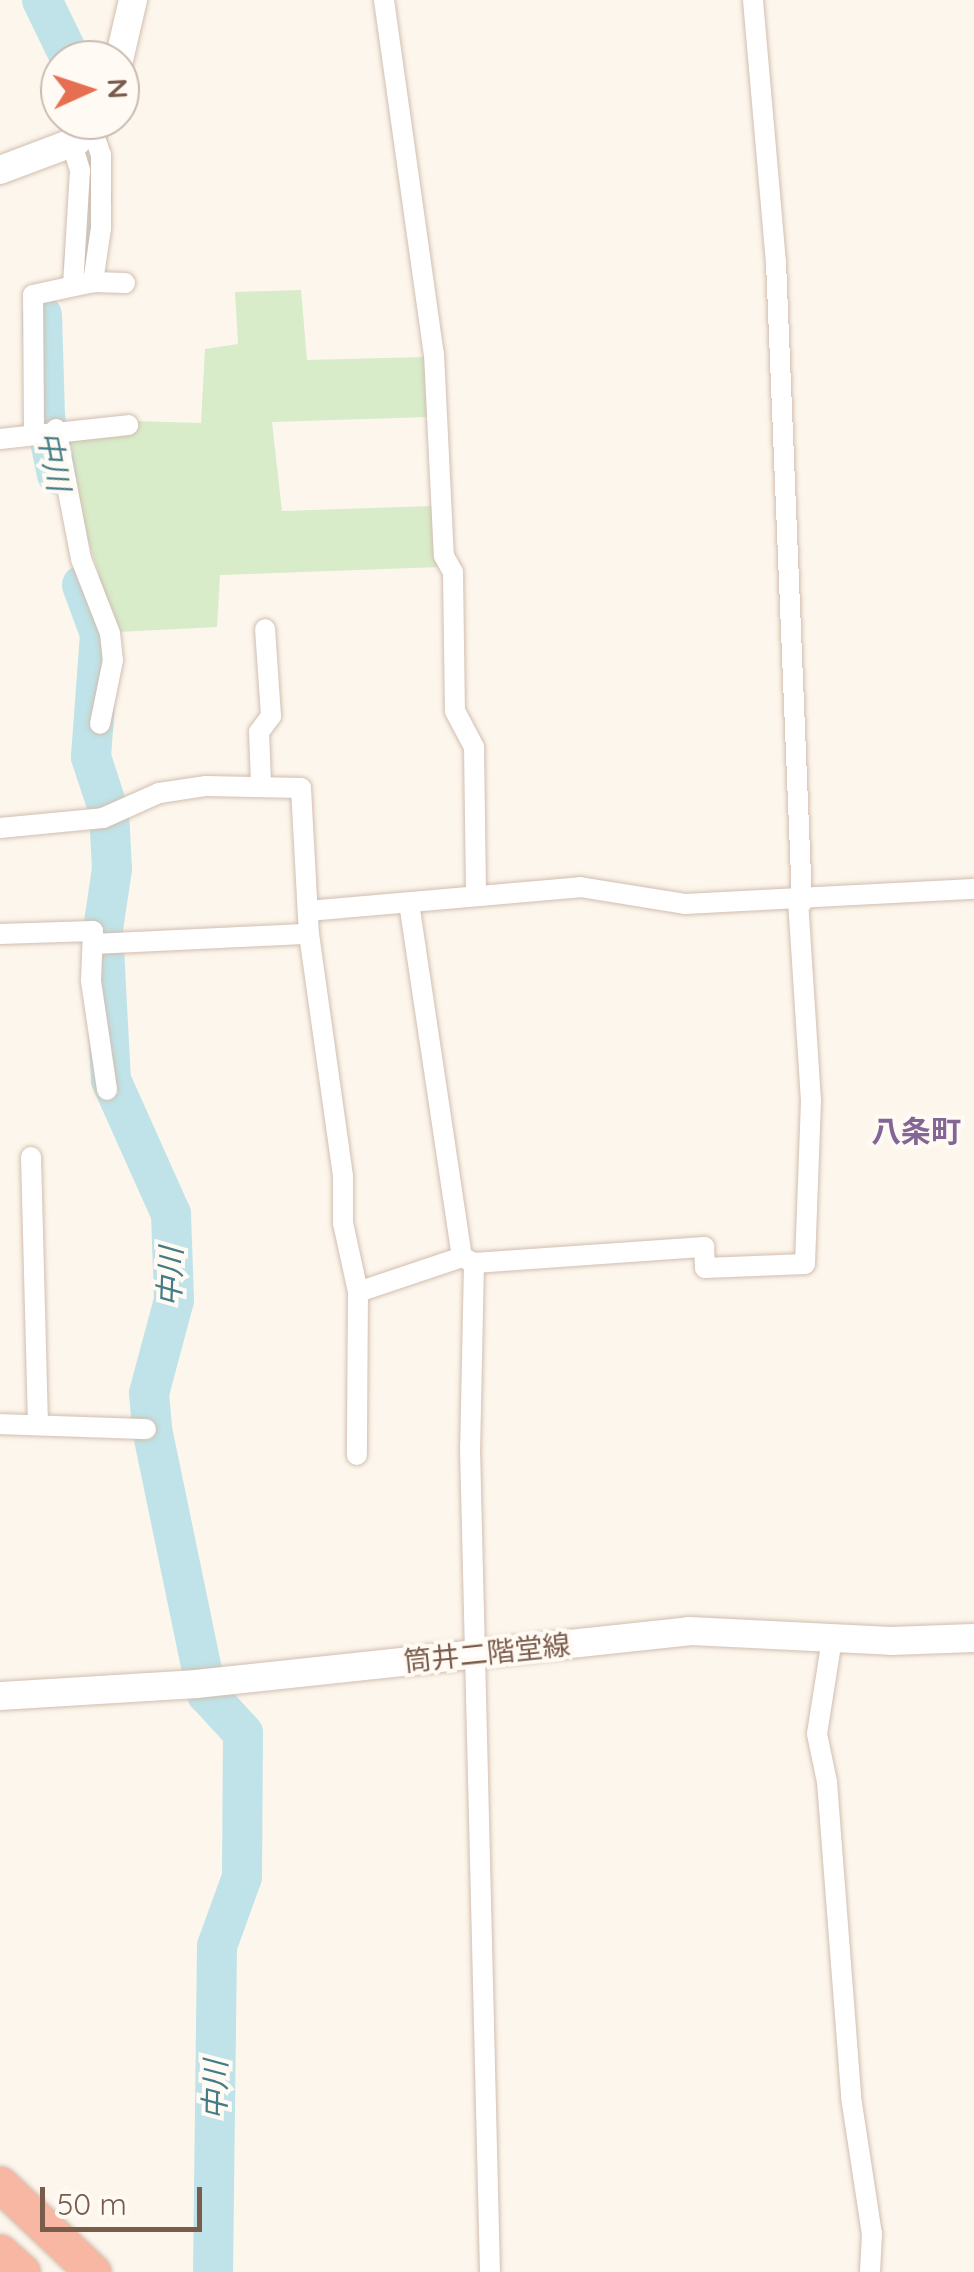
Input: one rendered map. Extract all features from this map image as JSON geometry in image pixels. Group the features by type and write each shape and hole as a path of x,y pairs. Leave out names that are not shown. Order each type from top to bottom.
{"highway":[{"path":"0,2184 93,2272"},
{"path":"0,2252 22,2272"}],"main road":[{"path":"123,40 132,0"},
{"path":"0,170 67,140"},
{"name":"筒井二階堂線","path":"0,1696 204,1683 688,1631 832,1639 974,1638"}],"street":[{"path":"384,0 434,354 444,556 453,572 455,712 474,747 476,893"},
{"path":"358,1292 468,1260 704,1247 705,1268 805,1264 811,1101 776,262 753,0"},
{"path":"83,284 80,171 84,140"},
{"path":"100,724 113,660 110,633 82,558 43,430 33,295 83,284 125,283"},
{"path":"0,440 43,430 128,424"},
{"path":"262,784 259,732 271,716 265,630"},
{"path":"0,828 110,815 159,793 262,784 301,788 309,934 344,1176 343,1223 358,1292 356,1455"},
{"path":"308,911 476,893 580,887 685,904 800,902 974,889"},
{"path":"409,903 468,1260 473,1654 490,2272"},
{"path":"0,934 93,931 102,943"},
{"path":"102,943 309,934"},
{"path":"102,943 91,980 107,1090"},
{"path":"32,1157 38,1425"},
{"path":"0,1424 146,1429"},
{"path":"832,1639 817,1734 827,1782 851,2097 872,2234 870,2272"}],"green space":[{"path":"301,290 307,360 425,357 429,417 272,422 282,511 433,506 441,567 220,575 217,627 119,632 87,538 68,438 133,421 201,423 205,349 238,344 235,292"}],"waterway":[{"name":"中川","path":"42,0 61,40"},
{"name":"中川","path":"83,264 92,198 88,140"},
{"name":"中川","path":"42,315 45,417 57,475"},
{"name":"中川","path":"82,585 100,634 91,757 109,812 112,869 103,929 111,1080 171,1214 174,1300 149,1393 152,1429 207,1694 243,1733 242,1877 217,1946 213,2272"}],"district":[{"name":"八条町","path":"916,1131"}]}
